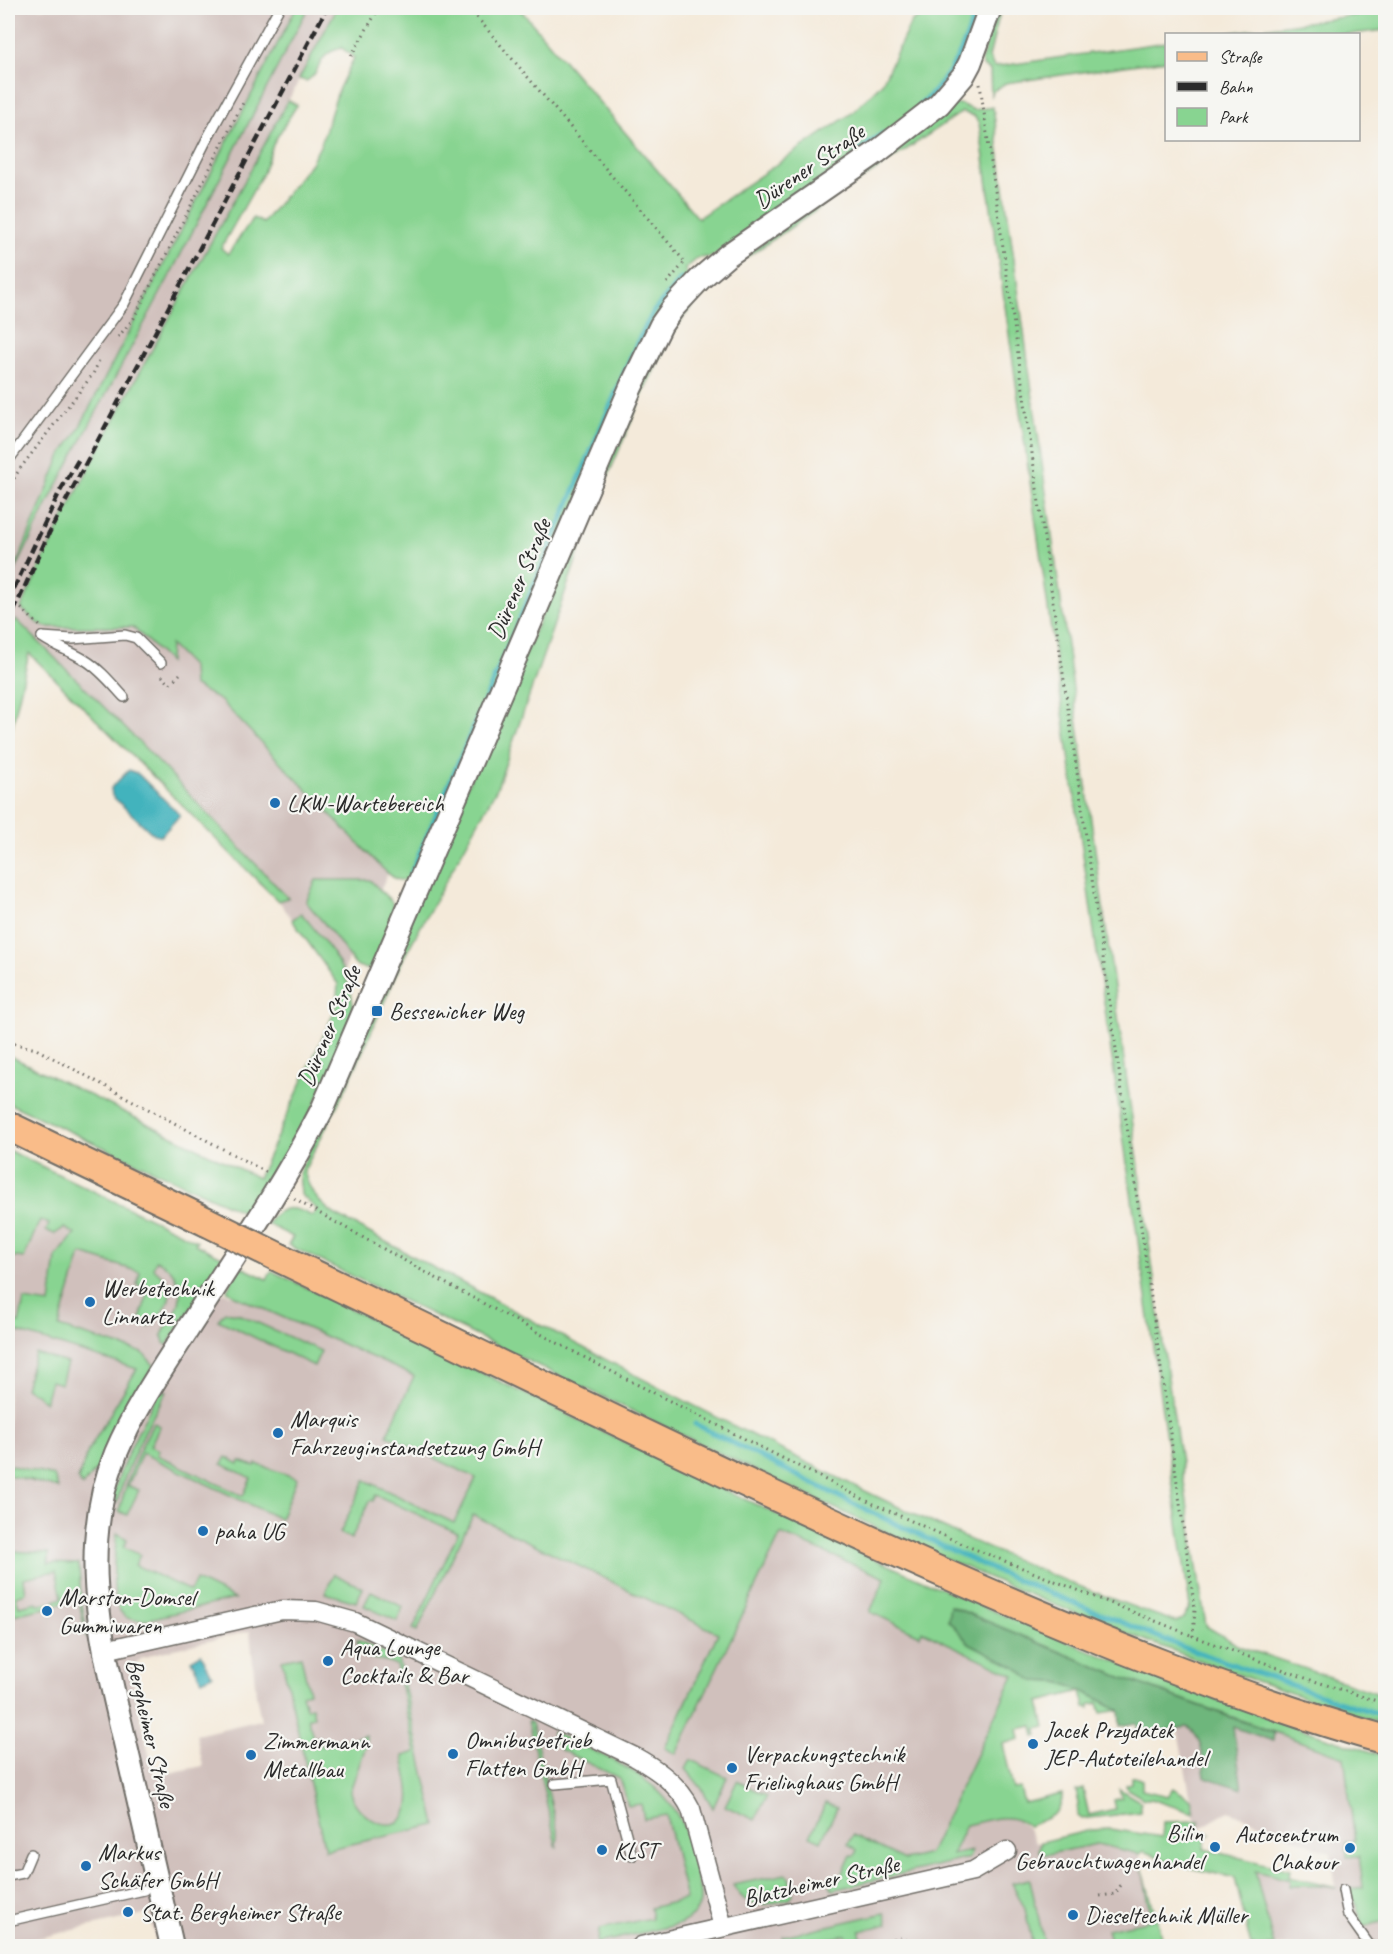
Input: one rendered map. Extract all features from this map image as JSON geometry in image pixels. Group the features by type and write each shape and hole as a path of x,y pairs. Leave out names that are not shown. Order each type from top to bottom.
{"main road":[{"path":"8,1126 795,1506 1107,1642 1269,1702 1386,1740"}],"street":[{"name":"Dürener Straße","path":"224,1273 272,1180 309,1134 335,1081 631,387 661,325 683,296 728,255 877,152 939,104 963,76 970,63 990,8"},
{"name":"Bergheimer Straße","path":"172,1947 105,1650 95,1591 94,1557 100,1507 110,1469 136,1413 224,1273"},
{"path":"105,1650 282,1610 316,1611 355,1622 635,1757 662,1775 680,1792 691,1809 723,1927"},
{"name":"Blatzheimer Straße","path":"640,1947 973,1871 1007,1851"}],"lane":[{"path":"8,461 124,304 208,137 279,8"},
{"path":"124,697 92,664 42,637 72,639 125,635 136,639 161,663"},
{"path":"555,1784 611,1779 632,1856"},
{"path":"8,1876 23,1873 31,1854"},
{"path":"8,1921 144,1890"},
{"path":"1343,1890 1348,1915 1370,1947"}],"path":[{"path":"351,56 379,8"},
{"path":"469,8 686,262"},
{"path":"979,80 1195,1610 1193,1636"},
{"path":"8,1042 36,1049 272,1180 434,1277 593,1362 867,1501 967,1546 1193,1636 1308,1679 1386,1704"},
{"path":"1100,1896 1115,1894 1124,1882"},
{"path":"852,1947 906,1937"}],"shaded area":[{"path":"8,8 296,8 76,434 61,455 13,575 53,493 168,279 308,8 337,8 39,567 122,592 395,858 338,984 276,897 29,652 8,646"},
{"path":"8,1186 201,1282 802,1544 1118,1676 1274,1733 1346,1756 1385,1779 1385,1946 1274,1946 1254,1869 1336,1888 1331,1853 1229,1811 1197,1830 1175,1716 1042,1662 997,1756 1017,1821 1027,1827 1036,1843 1091,1830 1137,1841 1157,1946 157,1946 149,1913 8,1945","holes":["250,1631 256,1695 261,1720 196,1735 203,1766 154,1776 133,1684 134,1666 141,1659 153,1654"]}],"green space":[{"path":"296,8 308,8 168,279 53,493 8,586 61,455 76,434"},
{"path":"337,8 519,8 698,218 852,113 882,83 911,22 934,8 982,8 963,58 929,103 712,257 698,258 685,269 688,276 411,878 402,881 395,879 382,868 221,701 193,685 192,667 170,645 169,662 133,627 46,627 36,622 21,608 117,415 288,100 297,105 274,142 263,173 221,248 228,254 253,218 263,223 311,163 321,144 339,88 354,58 342,48 333,51 327,54 311,77 306,81 299,79"},
{"path":"998,8 1001,8 989,57 994,67 1165,42 1165,60 1006,83 993,91 991,97 990,70 984,67 981,61"},
{"path":"1385,11 1385,30 1360,33 1228,33"},
{"path":"954,104 974,110 993,107 1165,1358 1206,1626 1239,1646 1385,1696 1385,1725 1155,1644 1018,1590 931,1552 802,1493 288,1245 293,1237 267,1224 282,1210 298,1210 312,1216 317,1209 301,1195 299,1173 659,345 703,286","holes":["962,112 974,116 979,123 1190,1607 1183,1619 1176,1622 1127,1605 983,1546 738,1428 334,1214 315,1196 304,1171 350,1080 404,957 497,788 594,509 647,384 677,326 694,303 735,265"]},
{"path":"16,619 145,748 288,898 278,901 29,653 8,746 8,637"},
{"path":"316,880 370,880 392,902 395,918 372,968 366,969 355,965 306,902"},
{"path":"301,913 341,966 351,991 353,1004 351,1018 345,1038 323,1087 279,1172 274,1168 245,1213 8,1103 8,1055 258,1178 336,1008 338,984 292,920"},
{"path":"8,1150 197,1241 195,1244 224,1258 167,1345 162,1335 180,1299 178,1283 170,1270 156,1260 153,1268 162,1275 170,1290 167,1304 149,1327 140,1319 149,1289 137,1285 140,1272 81,1254 59,1327 143,1353 154,1365 98,1472 95,1471 82,1486 78,1480 88,1451 137,1369 8,1329 8,1320 19,1323 24,1300 50,1304 56,1257 75,1234 64,1228 55,1234 46,1231 49,1224 40,1220 24,1258 8,1256"},
{"path":"239,1266 267,1279 272,1271 682,1470 959,1596 1099,1654 1241,1708 1385,1756 1385,1921 1362,1927 1357,1906 1343,1890 1363,1887 1359,1856 1347,1857 1346,1842 1355,1841 1344,1757 1118,1676 951,1606 948,1620 969,1643 1017,1668 1033,1681 1065,1684 1085,1692 1120,1710 1101,1713 1098,1703 1089,1705 1090,1708 1085,1707 1081,1691 1039,1702 1045,1727 1036,1729 1038,1735 1035,1736 1033,1726 1018,1729 1020,1739 1003,1744 1013,1789 1020,1788 1024,1803 1062,1794 1060,1807 1052,1815 1029,1826 1021,1821 1006,1818 966,1825 952,1855 972,1851 969,1858 833,1890 830,1885 841,1877 851,1855 854,1856 857,1850 848,1844 853,1835 905,1860 929,1854 1014,1675 922,1631 920,1635 870,1612 885,1578 781,1534 676,1754 665,1748 718,1633 473,1515 417,1631 413,1629 458,1533 376,1495 373,1501 370,1500 351,1539 340,1533 365,1480 454,1523 476,1478 387,1435 414,1376 235,1296 227,1290"},
{"path":"225,1312 238,1314 321,1351 314,1366 218,1320"},
{"path":"35,1353 67,1363 61,1384 51,1381 45,1402 25,1388"},
{"path":"160,1390 167,1391 138,1445 117,1503 112,1498 121,1470"},
{"path":"154,1423 160,1426 150,1446 159,1450 157,1455 243,1496 251,1478 222,1464 226,1457 239,1464 240,1461 255,1466 256,1464 297,1478 280,1519 142,1453 128,1486 139,1490 127,1515 119,1511 133,1466"},
{"path":"8,1465 54,1476 58,1488 8,1475"},
{"path":"117,1533 127,1539 124,1547 140,1555 135,1565 190,1591 196,1580 235,1599 145,1620 126,1617 116,1602 114,1590"},
{"path":"8,1551 49,1553 48,1563 79,1564 81,1598 88,1638 79,1600 55,1605 54,1601 62,1598 56,1571 24,1578 26,1593 16,1596 19,1606 50,1602 51,1607 8,1616"},
{"path":"334,1574 363,1588 356,1602 325,1593"},
{"path":"371,1591 403,1607 397,1621 364,1606"},
{"path":"950,1606 1118,1676 1274,1733 1273,1741 1233,1727 1242,1789 1205,1777 1199,1742 1193,1731 1187,1727 1139,1735 1136,1723 1120,1726 1119,1710 1065,1684 1033,1681 1017,1668 969,1643 948,1620"},
{"path":"357,1640 398,1659 436,1825 325,1850 282,1660 301,1656 309,1692 302,1694 306,1708 312,1707 314,1716 308,1718 313,1738 319,1737 321,1746 366,1735 366,1746 350,1791 359,1809 377,1822 395,1823 403,1818 409,1802 403,1756 416,1752 396,1665 362,1654 358,1650"},
{"path":"528,1721 532,1723 558,1834 557,1848"},
{"path":"552,1732 627,1768 660,1792 673,1808 685,1832 700,1891 698,1909 688,1919 680,1924 598,1943 599,1929 652,1918 650,1908 686,1899 666,1815 644,1819 641,1804 628,1806 619,1778 561,1750 553,1741"},
{"path":"691,1760 727,1777 713,1808 686,1769"},
{"path":"1132,1777 1142,1780 1142,1790 1167,1796 1173,1788 1191,1799 1194,1813 1144,1799 1127,1789 1126,1785 1132,1783"},
{"path":"737,1781 767,1796 755,1820 725,1806"},
{"path":"1083,1789 1089,1815 1115,1809 1113,1800 1122,1798 1119,1789 1141,1802 1141,1812 1081,1819 1077,1816 1079,1803 1076,1791"},
{"path":"826,1803 837,1808 821,1841 810,1836"},
{"path":"1200,1821 1197,1830 1211,1834 1206,1836 1204,1849 1290,1870 1289,1877 1337,1888 1289,1886 1290,1880 1255,1871 1274,1946 1251,1946 1235,1878 1182,1866 1143,1851 1139,1854 1097,1844 1049,1854 1039,1851 1041,1842 1091,1830 1110,1829 1162,1837 1163,1822"},
{"path":"1142,1867 1164,1946 1111,1946 1107,1929 1152,1920"},
{"path":"786,1874 789,1877 793,1894 790,1899 772,1903 751,1903 739,1894 733,1885"},
{"path":"1029,1879 1045,1946 1033,1946 1025,1909 1012,1883"},
{"path":"885,1913 888,1924 860,1931 861,1942 849,1944 846,1935 802,1944 802,1946 785,1946 783,1936"}],"water":[{"path":"129,770 138,774 180,815 161,836 152,833 112,796 111,788"},
{"path":"201,1654 212,1675 202,1680 191,1660"}],"waterway":[{"path":"920,105 931,95 956,61 976,8"},
{"path":"856,153 882,134"},
{"path":"410,876 637,343 654,311 681,279"},
{"path":"695,1424 860,1507 1000,1573 1183,1647 1386,1716"}],"railway":[{"path":"8,624 49,533 327,8"},
{"path":"8,601 59,493 80,457"}],"place":[{"name":"LKW-Wartebereich","path":"275,803"},
{"name":"Bessenicher Weg","path":"377,1011"},
{"name":"Werbetechnik Linnartz","path":"90,1302"},
{"name":"Marquis Fahrzeuginstandsetzung GmbH","path":"278,1433"},
{"name":"paha UG","path":"203,1531"},
{"name":"Marston-Domsel Gummiwaren","path":"47,1611"},
{"name":"Aqua Lounge Cocktails & Bar","path":"328,1661"},
{"name":"Jacek Przydatek JEP-Autoteilehandel","path":"1033,1744"},
{"name":"Omnibusbetrieb Flatten GmbH","path":"453,1754"},
{"name":"Zimmermann Metallbau","path":"251,1755"},
{"name":"Verpackungstechnik Frielinghaus GmbH","path":"732,1768"},
{"name":"Bilin Gebrauchtwagenhandel","path":"1215,1847"},
{"name":"Autocentrum Chakour","path":"1350,1848"},
{"name":"KLST","path":"602,1850"},
{"name":"Markus Schäfer GmbH","path":"86,1866"},
{"name":"Stat. Bergheimer Straße","path":"128,1912"},
{"name":"Dieseltechnik Müller","path":"1073,1915"}]}
